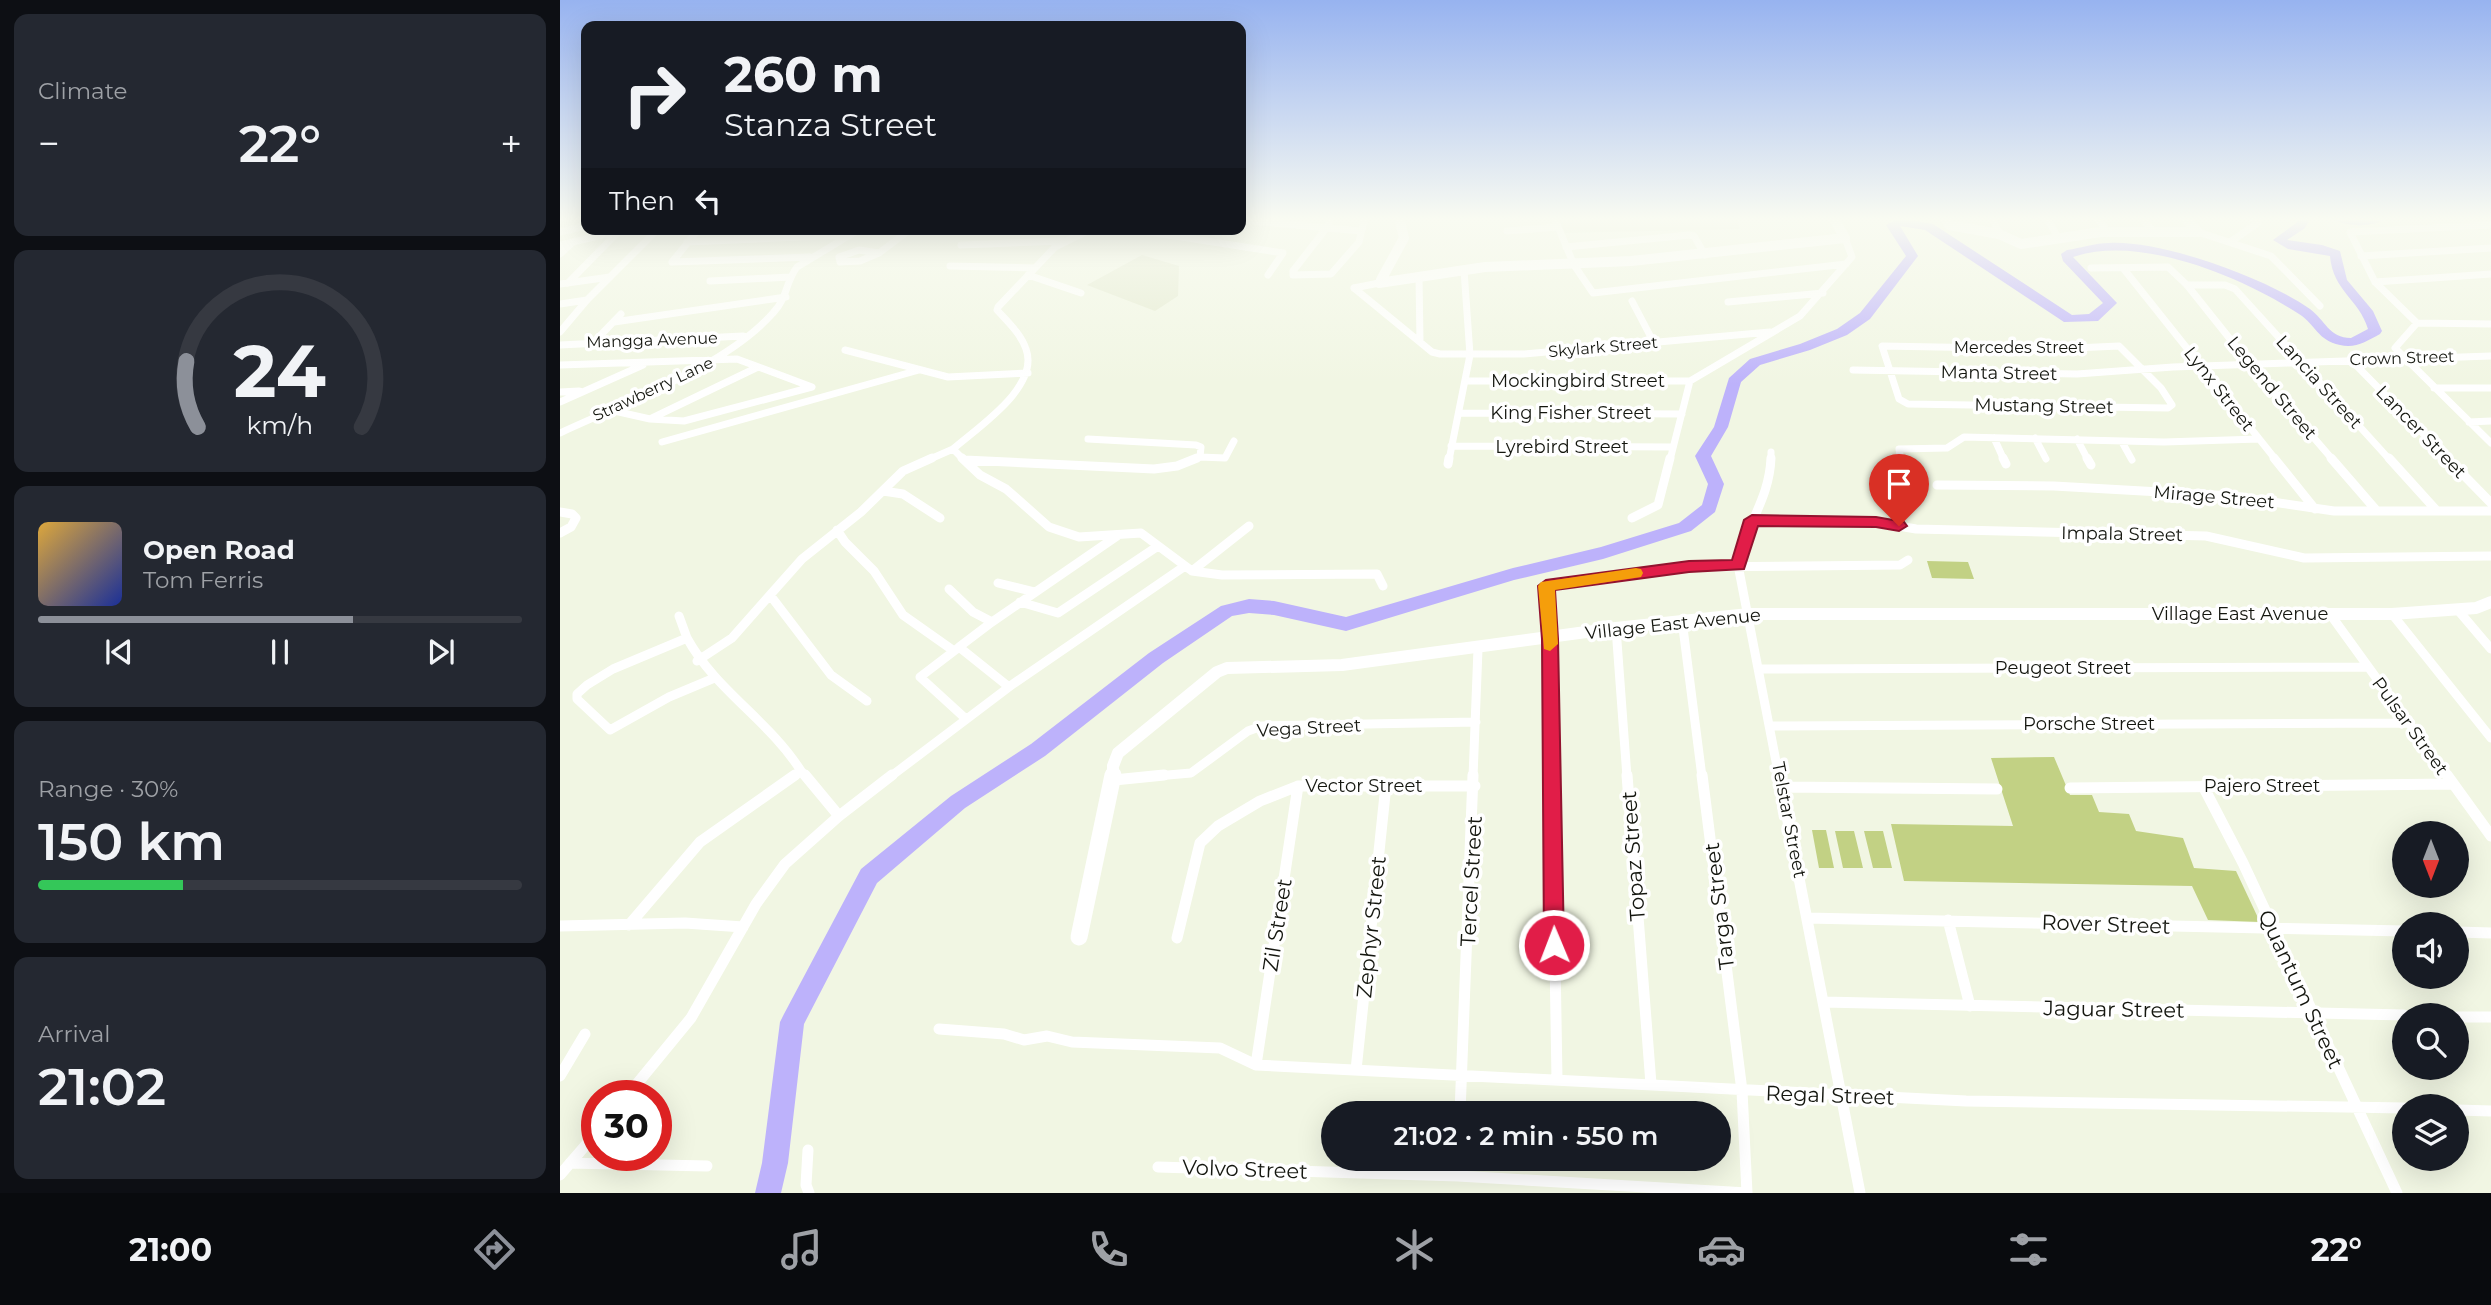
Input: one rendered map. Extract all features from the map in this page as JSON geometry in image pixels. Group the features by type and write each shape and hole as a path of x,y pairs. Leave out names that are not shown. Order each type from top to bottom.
{"street":[{"path":"568,283 578,273"},
{"path":"560,332 564,323 616,273"},
{"path":"614,322 786,297 790,277 794,273"},
{"path":"697,661 735,635 754,608 770,595 803,559 861,512 903,471 953,449 1013,395 1028,373 1027,351 1018,332 997,309 1030,273"},
{"path":"1035,273 1082,293"},
{"path":"1293,273 1293,275 1332,273"},
{"path":"1380,282 1385,273"},
{"path":"1420,342 1354,288 1444,273"},
{"path":"1448,464 1470,355 1464,273"},
{"path":"1579,273 1593,293 1770,273"},
{"path":"1632,518 1658,505 1690,381 1800,316 1839,273"},
{"name":"Lynx Street","path":"2127,273 2315,509"},
{"name":"Legend Street","path":"2174,273 2376,510"},
{"path":"2288,273 2320,306"},
{"path":"2370,273 2375,282 2417,323 2491,324"},
{"path":"2375,282 2491,274"},
{"path":"1419,276 1420,342"},
{"path":"560,284 612,277"},
{"path":"710,281 790,277"},
{"name":"Lancia Street","path":"2187,285 2233,287 2437,511"},
{"path":"1728,302 1823,293"},
{"name":"Strawberry Lane","path":"560,433 720,358 772,314 786,297"},
{"path":"560,304 587,300"},
{"path":"1632,301 1654,343"},
{"path":"594,342 621,314"},
{"path":"2417,323 2395,346 2404,359 2491,443"},
{"name":"Skylark Street","path":"1420,342 1436,354 1524,354 1769,332"},
{"name":"Mangga Avenue","path":"560,345 743,336"},
{"name":"Mercedes Street","path":"1882,346 2053,349 2119,346 2145,370"},
{"name":"Mustang Street","path":"1882,346 1899,399 1908,406 2171,407 2172,402 2145,370"},
{"path":"845,350 948,377 1028,373"},
{"name":"Crown Street","path":"2145,370 2491,356"},
{"path":"560,365 737,359 812,387 684,421 650,419 610,410"},
{"name":"Lancer Street","path":"2351,360 2491,503"},
{"path":"560,402 648,363"},
{"path":"650,419 758,367"},
{"path":"662,442 919,370"},
{"name":"Manta Street","path":"1853,370 2077,374 2145,370"},
{"name":"Mockingbird Street","path":"1466,381 1690,381"},
{"path":"2434,388 2491,388"},
{"path":"560,393 584,391"},
{"name":"King Fisher Street","path":"1460,413 1682,414"},
{"path":"2469,422 2491,421"},
{"path":"1905,476 1899,449 1947,448 1964,438 2122,442 2259,439"},
{"path":"1994,438 2006,464"},
{"path":"2035,438 2046,459"},
{"path":"1088,439 1196,444 1201,449 1199,457"},
{"path":"2077,439 2091,465"},
{"path":"963,460 1154,469 1177,466 1199,457 1225,458 1234,442"},
{"path":"2122,442 2132,460"},
{"name":"Lyrebird Street","path":"1451,446 1672,447"},
{"path":"953,449 980,475 1006,489 1049,527 1079,537 1141,533 1189,569 1222,575 1377,574 1383,586"},
{"name":"Telstar Street","path":"1772,452 1768,489 1752,520 1738,565 1860,1193"},
{"name":"Mirage Street","path":"1937,485 2054,486 2218,496 2259,499 2315,509 2491,511"},
{"path":"883,491 904,494 940,518"},
{"path":"560,512 572,514 576,518 571,527 560,533"},
{"name":"Impala Street","path":"1752,520 1876,522 1916,529 2206,536 2304,558 2491,556"},
{"path":"640,1080 691,1018 768,885 785,864 839,816 1009,687 1189,569 1249,526"},
{"path":"837,530 845,542 874,570 903,615 957,649 1009,687"},
{"path":"966,719 920,677 1020,602 1119,535"},
{"path":"1020,602 1058,613 1158,546"},
{"path":"1557,1080 1550,639 1546,586 1689,567 1900,565 1908,560"},
{"path":"998,583 1035,592"},
{"path":"949,590 973,612 992,622"},
{"path":"770,595 831,675 867,701"},
{"name":"Village East Avenue","path":"1079,937 1114,780 1114,760 1118,753 1221,670 1233,667 1342,665 1478,649 1616,628 1749,614 2392,614 2476,608 2491,602"},
{"path":"2457,609 2491,649"},
{"name":"Pulsar Street","path":"2330,614 2491,836"},
{"path":"2392,614 2491,738"},
{"path":"679,616 697,661 712,679 792,752 801,771 839,816"},
{"name":"Targa Street","path":"1682,620 1742,1091 1746,1193"},
{"name":"Topaz Street","path":"1616,628 1651,1084"},
{"path":"687,638 634,659 580,690 577,699 610,730 668,697 712,679"},
{"name":"Tercel Street","path":"1461,1101 1475,786 1478,649"},
{"name":"Peugeot Street","path":"1759,669 2367,667"},
{"name":"Vega Street","path":"1114,780 1191,773 1248,731 1262,726 1476,722"},
{"name":"Porsche Street","path":"1770,726 2407,723"},
{"path":"629,925 700,842 801,771"},
{"name":"Pajero Street","path":"2070,788 2453,784"},
{"name":"Zephyr Street","path":"1356,1069 1386,785"},
{"name":"Vector Street","path":"1177,938 1196,851 1204,838 1267,797 1298,786 1475,786"},
{"name":"Zil Street","path":"1256,1065 1298,786"},
{"name":"Quantum Street","path":"2203,786 2243,863 2397,1193"},
{"path":"1783,787 1997,789"},
{"name":"Rover Street","path":"1807,918 2392,931"},
{"path":"1948,920 1970,1006"},
{"path":"560,926 685,923 743,927"},
{"path":"2469,932 2491,933"},
{"name":"Jaguar Street","path":"1824,1002 2392,1015"},
{"path":"2469,1017 2491,1017"},
{"path":"939,1029 1004,1034 1024,1040 1047,1036 1072,1042 1220,1048 1256,1065"},
{"path":"560,1076 585,1034"},
{"name":"Regal Street","path":"1256,1065 1840,1096 2392,1108"},
{"path":"2469,1110 2491,1111"},
{"path":"560,1175 581,1150"},
{"path":"808,1150 806,1185 809,1193"},
{"path":"570,1163 707,1166"},
{"name":"Volvo Street","path":"1157,1167 1458,1176 1746,1193"},
{"path":"1458,1171 1458,1176"}],"shaded area":[{"path":"1110,273 1179,273 1178,296 1155,311 1087,285"}],"green space":[{"path":"1927,561 1968,562 1974,579 1932,578"},
{"path":"2054,757 2070,795 2092,795 2099,812 2129,814 2136,831 2183,838 2194,868 2236,871 2260,922 2208,920 2192,886 1904,881 1891,824 2013,826 1991,758"},
{"path":"1812,830 1826,830 1834,868 1819,868"},
{"path":"1835,831 1854,831 1863,868 1843,868"},
{"path":"1864,831 1883,831 1892,868 1873,868"}],"waterway":[{"path":"768,1193 775,1163 792,1022 869,876 958,802 1038,750 1156,658 1227,611 1249,606 1274,608 1346,624 1513,574 1603,553 1685,527 1709,508 1716,484 1703,456 1721,427 1734,381 1755,362 1805,347 1842,332 1865,316 1899,273"},
{"path":"1999,273 2069,319 2093,318 2110,303 2081,273"},
{"path":"2224,273 2267,290 2307,313 2324,334 2343,342 2354,342 2375,331 2372,320 2346,289 2339,273"}],"slow traffic":[{"path":"1550,644 1546,586 1636,573"}],"route":[{"path":"1554,945 1550,639 1546,586 1689,567 1738,565 1739,554 1752,520 1876,522 1899,526"}]}
